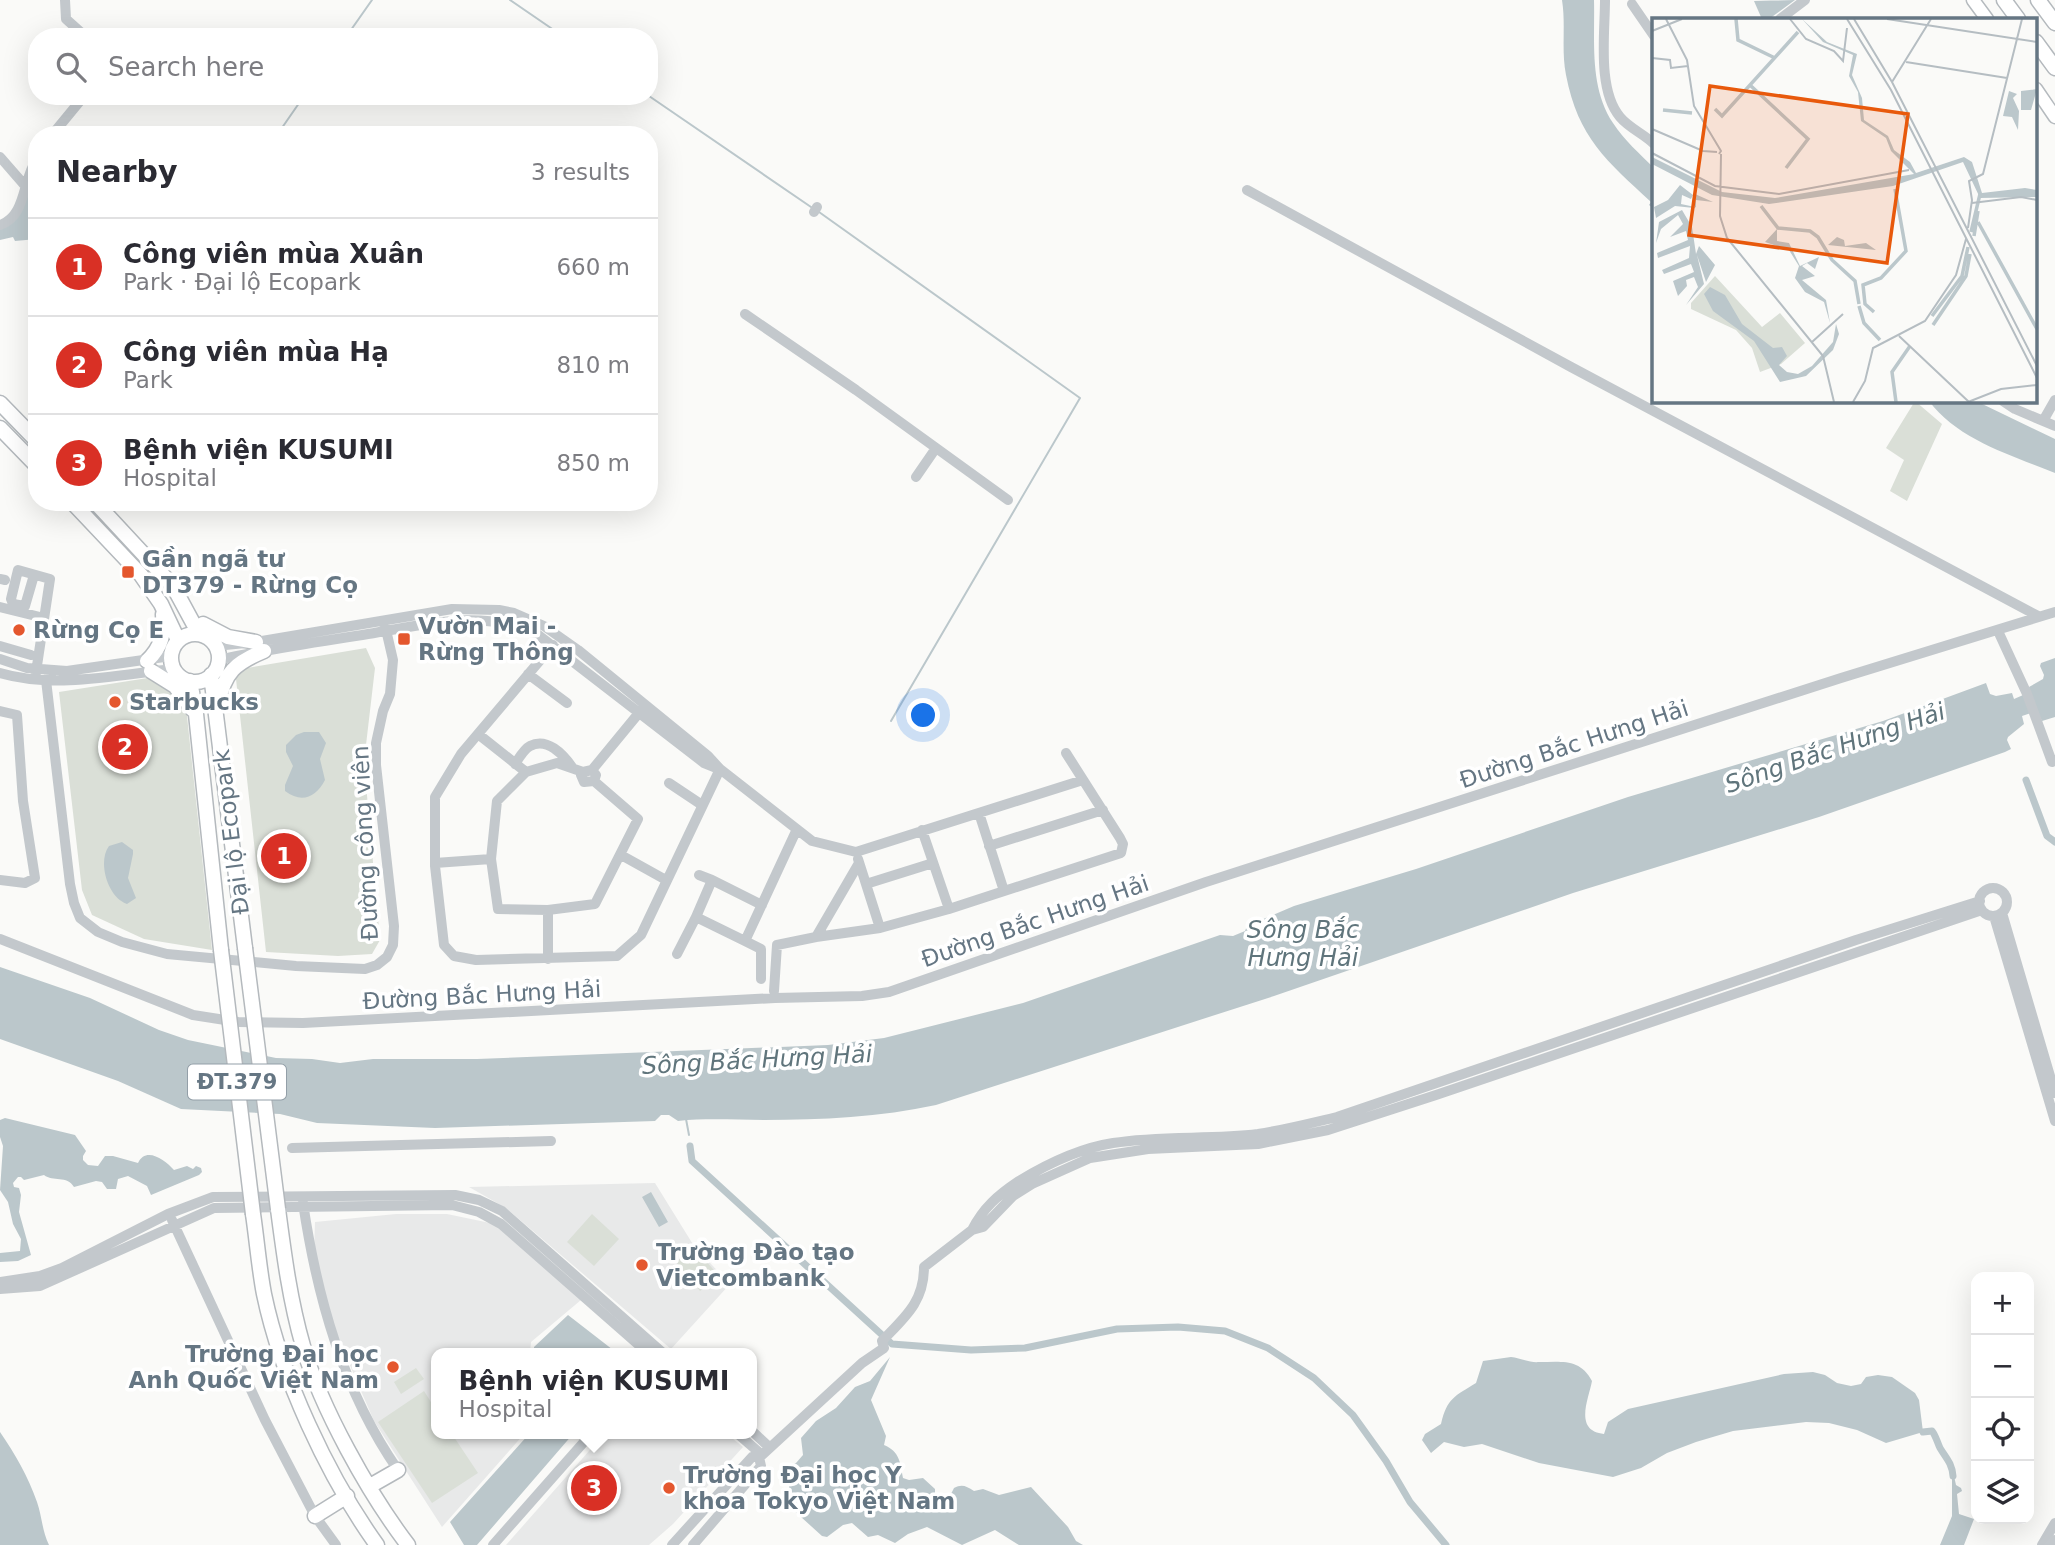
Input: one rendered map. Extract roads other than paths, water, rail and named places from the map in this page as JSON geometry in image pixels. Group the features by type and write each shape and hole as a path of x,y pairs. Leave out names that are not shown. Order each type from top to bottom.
{"highway":[{"path":"2005,0 2018,18"},
{"path":"2038,0 2055,23"},
{"path":"2038,45 2055,69"},
{"path":"0,403 28,432"},
{"path":"0,428 28,457"},
{"path":"81,511 141,575 163,609 178,640"},
{"path":"105,511 173,586 199,634"},
{"path":"163,609 162,640 149,666 174,686 196,714"},
{"path":"190,615 212,631 260,646"},
{"path":"199,634 206,637 217,653 212,675 199,681 190,681 183,679 172,662 173,646 185,636 199,634"},
{"path":"216,708 221,688 230,671 260,646"},
{"name":"Đại lộ Ecopark","path":"212,675 292,1303 304,1349 338,1431 370,1486"},
{"name":"Đại lộ Ecopark","path":"190,681 264,1293 294,1389 320,1447 347,1496"},
{"path":"370,1486 398,1470"},
{"name":"ĐT.379","path":"370,1486 390,1521 408,1545"},
{"path":"315,1516 347,1496"},
{"name":"ĐT.379","path":"347,1496 377,1545"}],"main road":[{"path":"1973,0 1986,18"},
{"path":"2038,92 2055,117"}],"street":[{"path":"65,0 66,19 76,28"},
{"path":"1605,0 1603,57 1613,106 1625,122 1652,137"},
{"path":"1781,18 1805,0"},
{"path":"1632,4 1652,33"},
{"path":"59,126 77,105"},
{"path":"0,157 27,188"},
{"path":"0,225 15,217 28,183"},
{"path":"1247,190 2038,616"},
{"path":"745,314 1008,500"},
{"path":"2043,421 2055,400"},
{"path":"2005,402 2055,426"},
{"path":"916,477 936,448"},
{"path":"34,575 50,579 35,674"},
{"path":"0,607 44,618"},
{"path":"385,626 452,609 485,608 514,613 544,625 579,650 642,710 704,763 720,769 812,841 856,852 1083,780"},
{"name":"Đường Bắc Hưng Hải","path":"0,939 193,1015 238,1022 303,1023 775,998 862,996 889,992 1206,882 2055,612"},
{"path":"217,653 385,626 495,620 526,629 642,710"},
{"name":"Đường công viên","path":"46,680 71,884 80,918 98,932 122,942 167,954 296,966 365,969 377,965 387,957 393,945 394,926 376,765 376,743 390,694 393,660 385,626"},
{"path":"1998,631 2027,694 2052,762 2055,760"},
{"path":"552,645 461,754 436,797 435,863 444,944 454,956 476,960 617,956 641,935 720,769"},
{"path":"0,646 31,655"},
{"path":"0,659 46,680 172,662"},
{"path":"0,673 35,674 149,666"},
{"path":"46,680 53,671"},
{"path":"528,674 567,704"},
{"path":"590,774 642,710"},
{"path":"0,711 17,715 23,801 35,878 26,883 0,880"},
{"path":"478,734 526,772"},
{"path":"515,764 529,747 542,744 556,749 572,766"},
{"path":"774,991 777,945 880,928 949,909 1121,853 1123,844 1120,838 1066,753"},
{"path":"557,763 572,766 590,774 638,819 621,855 595,904 548,910 498,909 491,859 496,801 526,772 557,763"},
{"path":"669,782 702,804"},
{"path":"989,846 1103,810"},
{"path":"979,813 1004,891"},
{"path":"745,941 797,829"},
{"path":"922,830 949,909"},
{"path":"856,852 880,928"},
{"path":"621,855 666,880"},
{"path":"435,863 491,859"},
{"path":"816,937 859,863"},
{"path":"866,884 933,863"},
{"path":"699,875 762,905"},
{"path":"677,954 712,880"},
{"path":"672,1545 752,1457 763,1453 862,1363 884,1348 885,1338 917,1304 924,1282 924,1267 972,1230 980,1213 1055,1162 1112,1143 1289,1133 1759,986 1981,905 1987,890 2000,890 2007,901 1998,914"},
{"path":"1546,1052 1856,940 1981,905 1998,914 2055,1093"},
{"path":"548,910 548,958"},
{"path":"1998,914 2054,1115"},
{"path":"696,917 761,949 761,979"},
{"path":"1757,974 1759,986"},
{"path":"292,1148 551,1141"},
{"path":"0,1282 40,1276 62,1268 168,1214 213,1197 302,1201 442,1200 490,1217 656,1348"},
{"path":"0,1289 40,1286 214,1208 302,1201"},
{"path":"302,1201 329,1326 367,1419 398,1470"},
{"path":"168,1214 265,1420 315,1516 336,1545"},
{"path":"586,1292 643,1348"},
{"path":"493,1545 587,1439"},
{"path":"745,1439 763,1453"},
{"path":"692,1545 761,1466 763,1453 755,1439"},
{"path":"2042,1545 2055,1523"},
{"path":"2052,1545 2055,1540"}],"water":[{"path":"1562,0 1594,0 1595,63 1600,94 1617,129 1652,166 1652,207 1649,205 1651,202 1596,147 1578,116 1566,75"},
{"path":"1795,0 1770,18 1761,17 1754,1"},
{"path":"28,196 28,240 15,241 13,237 0,240 0,228"},
{"path":"1930,402 1978,402 2055,439 2055,473 1986,445 1941,415"},
{"name":"Sông Bắc Hưng Hải","path":"2055,658 2055,717 2042,721 2037,711 2022,716 2024,724 2008,737 2011,749 2005,752 1819,817 1573,893 1274,996 936,1105 915,1109 807,1119 678,1121 669,1115 661,1115 655,1121 435,1128 317,1123 280,1114 181,1109 118,1081 0,1039 0,967 90,998 159,1030 188,1040 276,1058 340,1063 373,1059 477,1059 828,1045 884,1038 1023,1003 1220,935 1233,936 1245,931 1247,926 1294,906 1416,869 1628,797 1883,721 1986,683 1990,694 1996,696 2012,693 2014,699 2030,692 2029,687 2043,679 2041,663"},
{"path":"319,732 326,743 320,759 325,780 317,791 303,798 285,791 285,785 293,766 286,752 286,745 296,735"},
{"path":"122,842 133,850 128,878 136,898 127,904 114,895 104,870 109,846"},
{"path":"5,1118 75,1135 86,1151 83,1160 88,1165 98,1166 105,1156 138,1163 141,1158 151,1155 166,1162 174,1170 187,1166 193,1169 196,1166 201,1168 202,1172 151,1195 147,1186 128,1176 118,1179 116,1189 107,1189 102,1182 96,1181 74,1187 68,1181 44,1175 24,1180 18,1177 13,1183 14,1187 19,1188 21,1195 19,1212 31,1255 18,1261 0,1262 0,1253 20,1251 21,1239 13,1224 8,1202 0,1190 3,1146 0,1120"},
{"path":"651,1192 668,1222 659,1227 642,1197"},
{"path":"568,1315 611,1348 534,1348"},
{"path":"890,1357 871,1400 886,1436 884,1445 896,1454 903,1478 923,1478 935,1489 935,1494 942,1498 950,1496 954,1488 959,1486 974,1491 983,1489 999,1495 1031,1487 1068,1527 1076,1541 1083,1545 1019,1545 995,1530 962,1545 927,1527 908,1534 895,1543 878,1535 868,1537 852,1523 843,1525 827,1537 822,1536 790,1507 788,1467 803,1455 801,1438 816,1421 836,1408 855,1387 870,1381"},
{"path":"1511,1357 1532,1362 1569,1363 1582,1368 1592,1381 1586,1404 1586,1420 1594,1432 1604,1434 1608,1422 1628,1409 1784,1374 1813,1372 1851,1386 1861,1384 1866,1377 1892,1377 1915,1393 1919,1400 1923,1432 1886,1443 1857,1430 1829,1423 1806,1422 1733,1431 1667,1453 1641,1468 1613,1477 1539,1463 1482,1444 1464,1447 1444,1442 1431,1453 1422,1440 1425,1434 1441,1424 1446,1408 1453,1399 1476,1383 1483,1361"},
{"path":"0,1432 30,1483 49,1545 0,1545"},
{"path":"525,1439 569,1439 477,1545 464,1545 450,1522"},
{"path":"1954,1476 1956,1485 1962,1491 1957,1494 1959,1514 1971,1518 1972,1524 1964,1545 1940,1545 1952,1516"}],"waterway":[{"path":"352,28 372,0"},
{"path":"510,0 551,28"},
{"path":"658,102 811,207"},
{"path":"283,126 298,105"},
{"path":"819,212 1080,398 891,721"},
{"path":"2026,780 2047,836 2055,842"},
{"path":"686,1119 689,1135"},
{"path":"690,1146 692,1161 892,1344 971,1350 1025,1348 1117,1329 1178,1327 1225,1331 1268,1348 1314,1378 1353,1415 1386,1461 1410,1502 1446,1545"},
{"path":"1923,1432 1932,1431 1950,1464 1953,1476"}],"place":[{"name":"Gần ngã tư DT379 - Rừng Cọ","path":"128,572"},
{"name":"Rừng Cọ E","path":"19,630"},
{"name":"Vườn Mai - Rừng Thông","path":"404,639"},
{"name":"Starbucks","path":"115,702"},
{"name":"Công viên mùa Hạ","path":"125,747"},
{"name":"Công viên mùa Xuân","path":"284,856"},
{"name":"Trường Đào tạo Vietcombank","path":"642,1265"},
{"name":"Trường Đại học Anh Quốc Việt Nam","path":"393,1367"},
{"name":"Bệnh viện KUSUMI","path":"594,1488"},
{"name":"Trường Đại học Y khoa Tokyo Việt Nam","path":"669,1488"}]}
